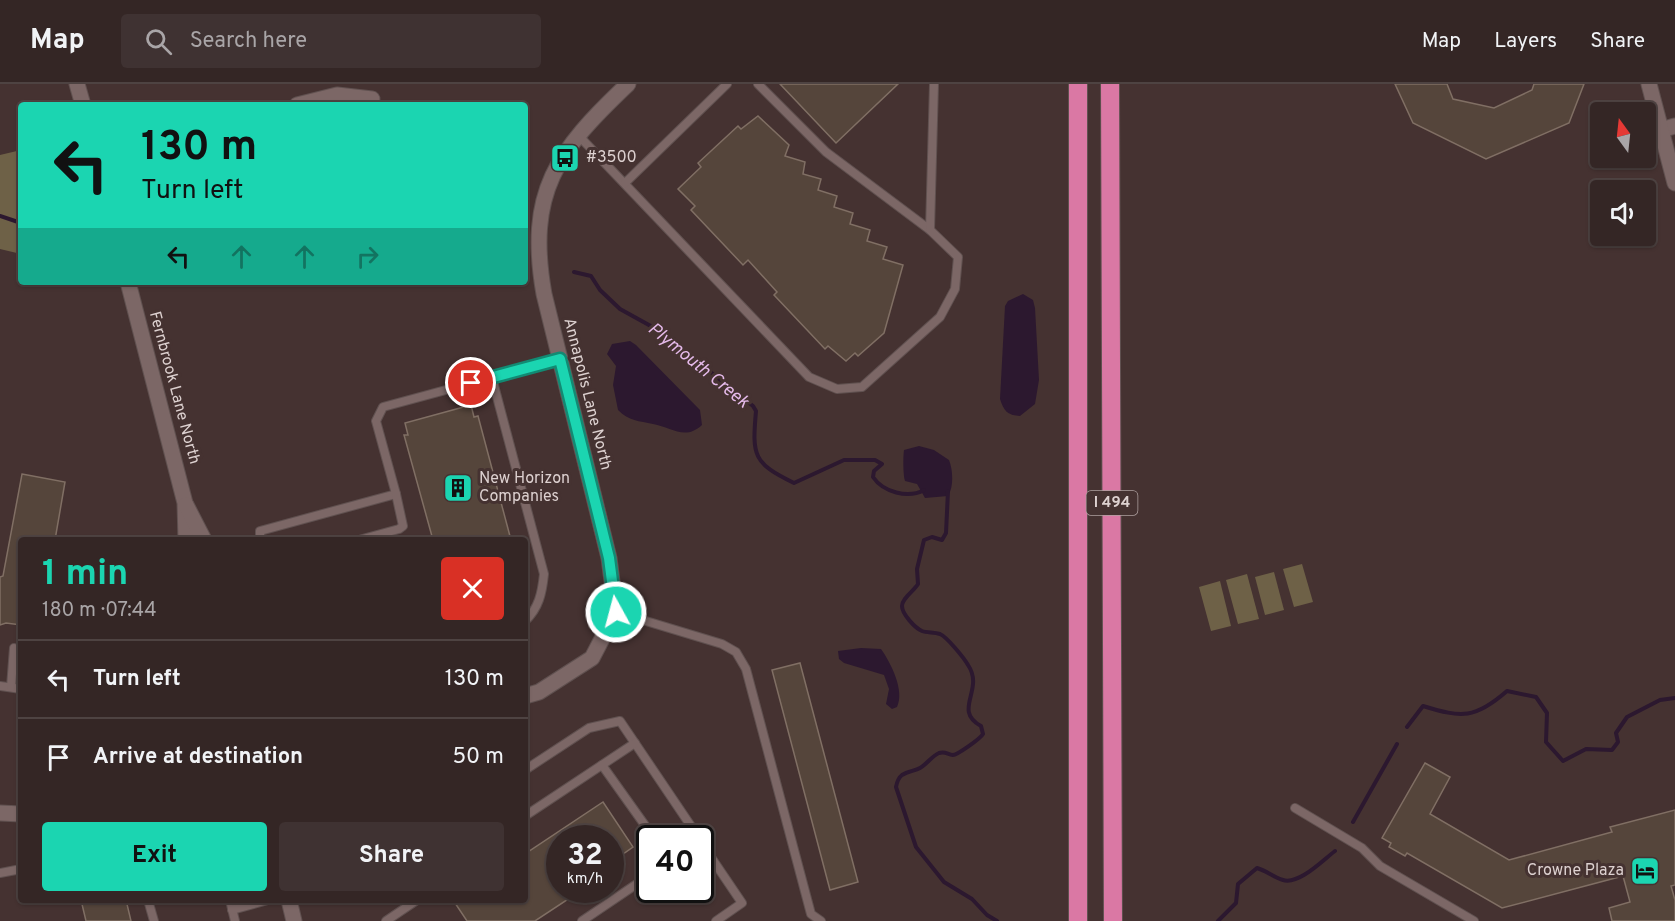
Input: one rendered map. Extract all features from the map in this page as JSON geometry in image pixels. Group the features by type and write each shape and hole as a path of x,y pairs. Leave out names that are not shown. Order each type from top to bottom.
{"highway":[{"name":"I 494","path":"1078,84 1078,921"},
{"name":"I 494","path":"1110,84 1113,921"}],"street":[{"path":"77,84 81,102"},
{"name":"Annapolis Lane North","path":"616,612 609,558 538,261 538,228 552,176 577,134 628,84"},
{"path":"1649,84 1668,128 1675,183"},
{"path":"309,102 337,95 372,99"},
{"name":"Fernbrook Lane North","path":"129,285 185,503 202,537"},
{"name":"Fernbrook Lane North","path":"185,503 186,537"},
{"path":"528,695 539,692 592,658 616,612"},
{"path":"0,813 18,814"},
{"path":"290,903 294,921"}],"lane":[{"path":"625,183 727,84"},
{"path":"577,134 808,377 837,389 862,387 940,317 955,289 958,256 930,230 826,152 758,84"},
{"path":"930,230 934,84"},
{"path":"370,537 399,529 403,525 376,421 383,407 560,359"},
{"path":"492,378 544,574 543,592 537,607 528,618"},
{"path":"260,537 260,531 396,494"},
{"path":"616,612 722,644 736,652 746,669 811,914 821,921"},
{"path":"11,687 14,648"},
{"path":"0,686 18,688"},
{"path":"528,768 589,728 620,721 689,825"},
{"path":"528,814 635,742"},
{"path":"602,765 645,825"},
{"path":"1295,808 1362,848 1380,866 1474,921"},
{"path":"714,862 742,903 716,921"},
{"path":"0,873 18,870"},
{"path":"582,921 636,884"},
{"path":"149,903 154,921"},
{"path":"231,903 235,921"},
{"path":"232,910 257,903"},
{"path":"386,921 413,903"}],"shaded area":[{"path":"18,151 18,253 0,249 0,155"},
{"path":"1023,294 1033,300 1035,308 1039,380 1035,404 1020,416 1007,412 1000,399 1005,306 1008,301"},
{"path":"630,341 700,410 702,425 696,430 678,432 634,420 618,410 613,385 616,366 607,354 612,344"},
{"path":"919,446 934,450 949,460 952,478 948,496 925,498 917,484 905,481 904,450"},
{"path":"1302,564 1313,602 1294,607 1283,569"},
{"path":"1274,572 1284,610 1265,615 1255,577"},
{"path":"1247,574 1259,619 1238,624 1226,580"},
{"path":"1220,581 1231,626 1211,631 1199,587"},
{"path":"861,648 881,649 885,655 898,685 897,707 892,709 886,704 889,689 884,675 844,663 839,659 838,651"}],"building":[{"path":"780,84 898,84 836,143"},
{"path":"1395,84 1447,84 1453,99 1494,108 1532,90 1534,84 1584,84 1569,123 1486,159 1413,123"},
{"path":"758,116 789,145 785,156 805,162 803,174 821,179 818,190 837,196 834,207 853,213 850,224 870,230 867,241 887,247 883,259 903,265 884,333 858,356 855,353 846,361 828,346 825,349 774,295 777,292 748,260 743,265 691,210 695,206 678,189 701,167 698,163 738,126 741,129"},
{"name":"New Horizon Companies","path":"471,405 474,417 478,416 510,537 432,537 404,435 408,435 405,423"},
{"path":"22,474 65,482 56,537 18,537 18,625 6,623 0,625 0,577 3,576"},
{"path":"800,663 858,882 830,890 772,670"},
{"path":"1425,763 1450,777 1430,814 1509,860 1612,832 1610,827 1675,810 1675,885 1671,886 1675,900 1675,921 1612,921 1609,908 1630,902 1623,876 1502,908 1407,853 1405,856 1389,847 1391,843 1382,838"},
{"path":"603,802 618,825 568,825"},
{"path":"624,834 633,847 624,853"},
{"path":"546,840 546,903 562,903 535,921 467,921 455,903 528,903 528,852"},
{"path":"82,903 127,903 131,921 86,921"}],"waterway":[{"name":"Plymouth Creek","path":"0,216 18,222"},
{"name":"Plymouth Creek","path":"574,272 591,276 600,290 620,309 658,330 753,406 756,411 755,448 758,456 770,470 794,483 844,460 875,460 882,464 874,471 873,477 883,487 903,494 918,493 924,490"},
{"name":"Plymouth Creek","path":"948,491 946,533 942,540 932,537 924,540 917,569 918,584 904,600 902,606 906,617 916,627 922,631 943,636 968,665 973,683 969,713 973,720 981,726 983,734 963,750 953,755 939,753 920,768 902,775 896,787 916,847 944,882 972,899 987,915 997,921"},
{"name":"Plymouth Creek","path":"1407,727 1423,706 1448,713 1468,714 1486,707 1507,691 1536,697 1547,713 1546,742 1563,761 1586,749 1612,750 1618,742 1616,733 1627,717 1660,700 1675,698"},
{"name":"Plymouth Creek","path":"1353,822 1397,744"},
{"name":"Plymouth Creek","path":"1218,921 1236,903 1238,884 1257,868 1279,879 1289,881 1310,871 1335,851"}],"place":[{"name":"#3500","path":"565,158"},
{"name":"New Horizon Companies","path":"458,488"},
{"name":"Crowne Plaza","path":"1645,871"}],"route":[{"path":"471,383 560,359 609,558 616,612"}]}
